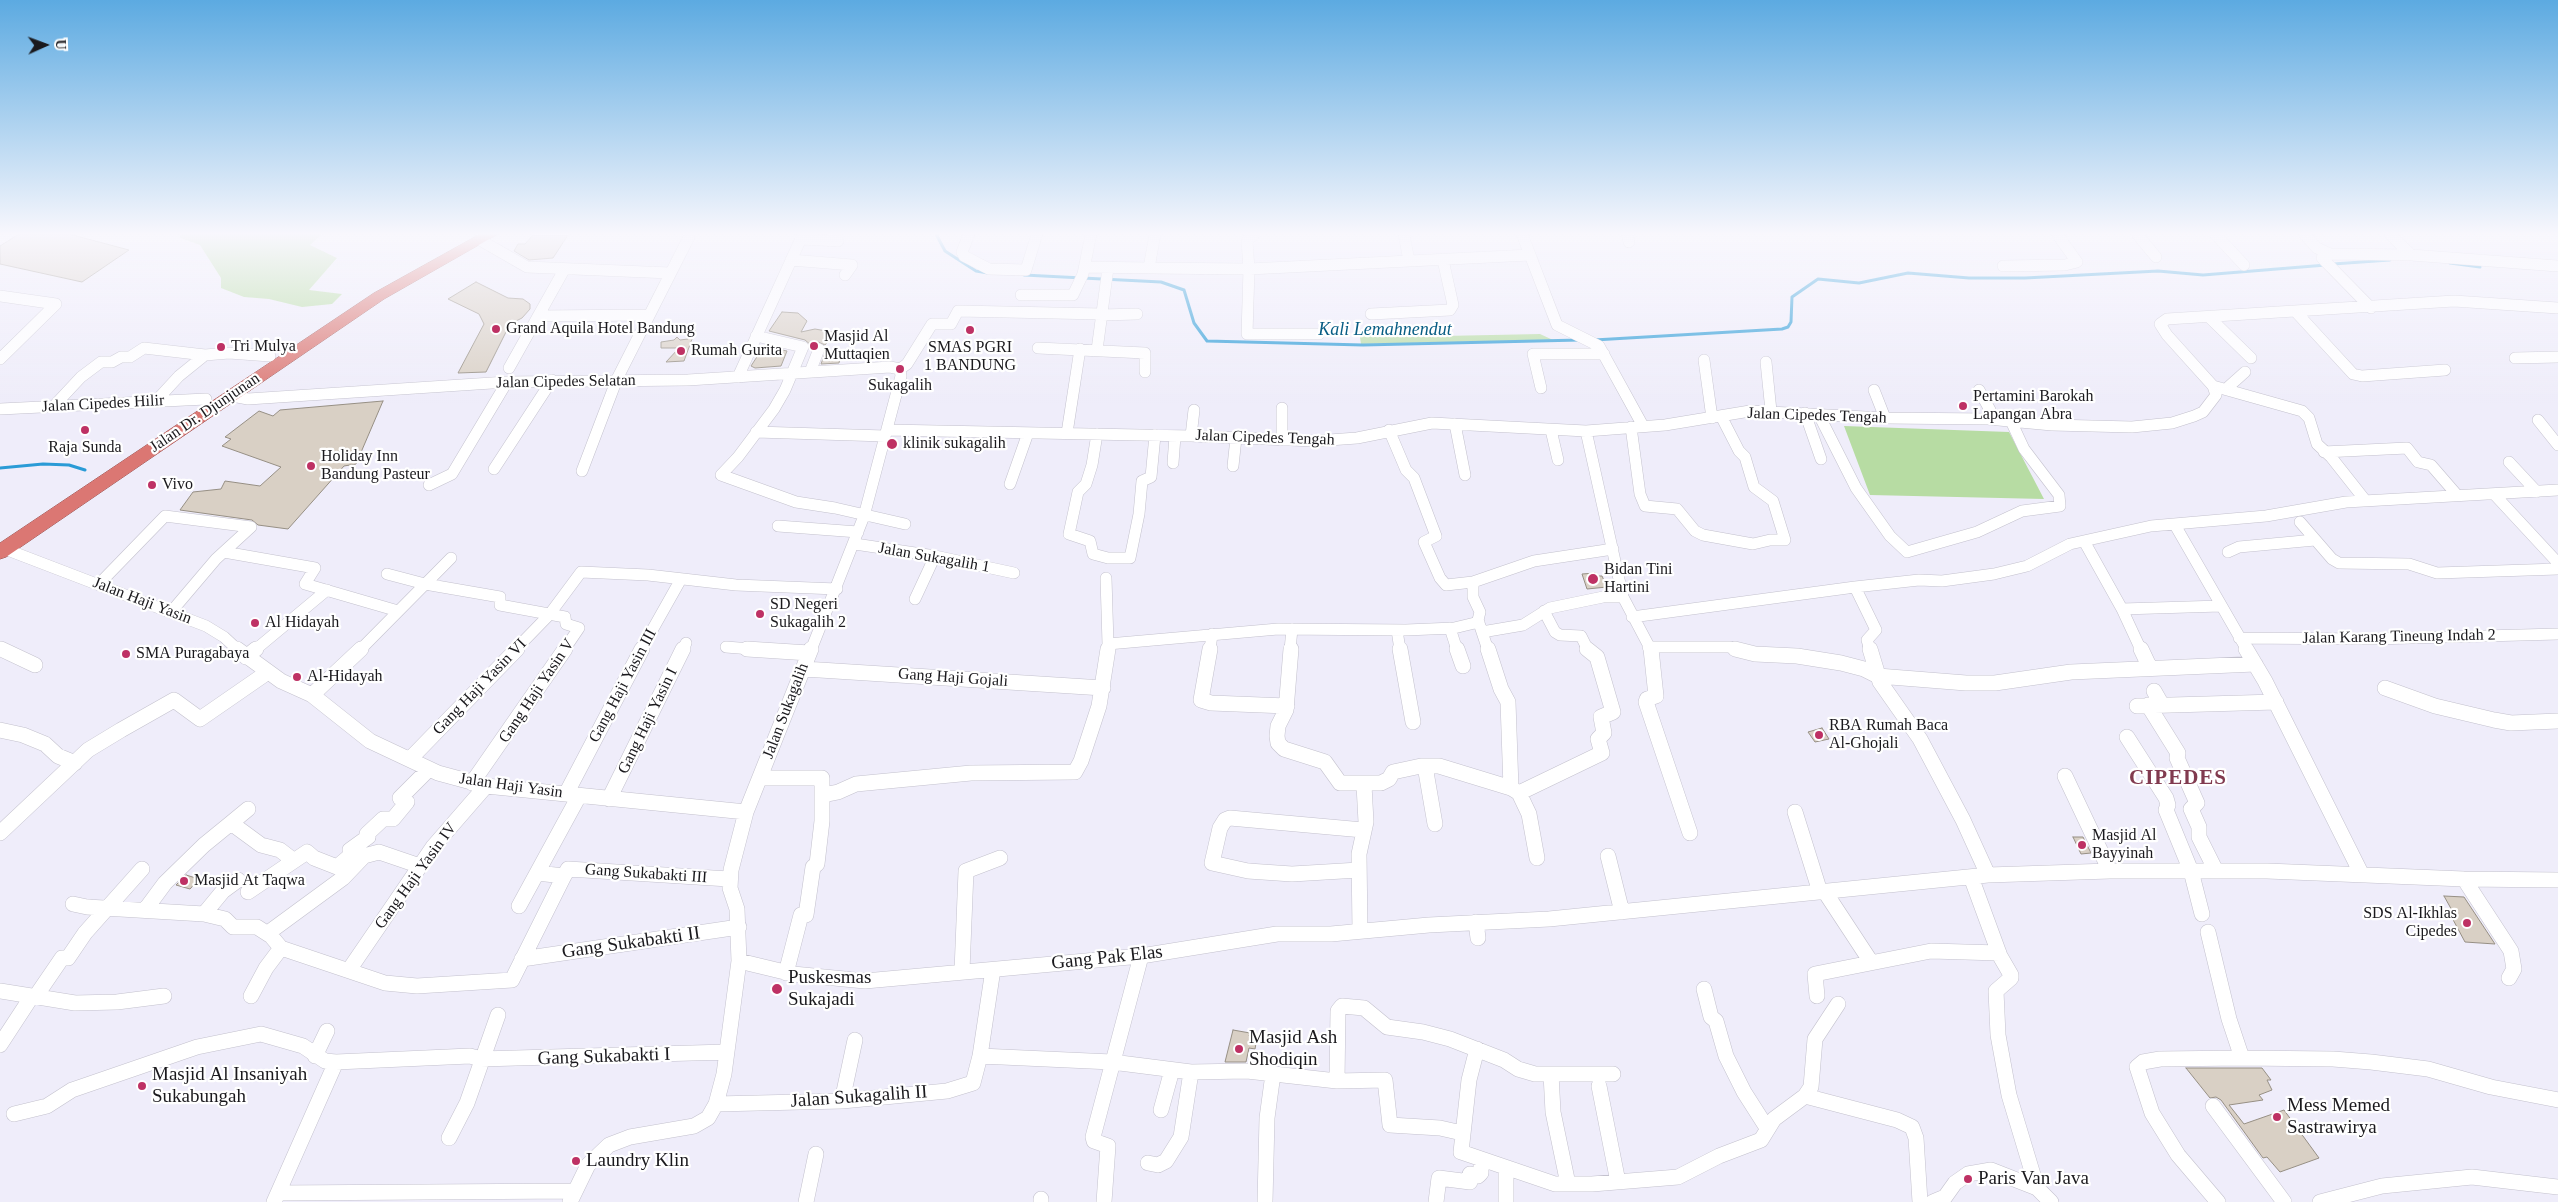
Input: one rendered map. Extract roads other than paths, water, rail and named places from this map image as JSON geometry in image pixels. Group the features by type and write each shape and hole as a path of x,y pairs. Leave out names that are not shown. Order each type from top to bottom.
{"highway":[{"name":"Jalan Dr. Djunjunan","path":"2,546 206,399 372,290"},
{"name":"Jalan Dr. Djunjunan","path":"2,546 232,396 389,290"}],"street":[{"path":"509,368 553,290"},
{"path":"582,471 617,379 661,290"},
{"path":"738,377 777,290"},
{"path":"1021,295 1069,296 1074,294 1076,290"},
{"path":"1097,350 1104,290"},
{"path":"1249,290 1248,335 1319,334"},
{"path":"1371,314 1450,310 1453,305 1450,290"},
{"path":"1544,290 1557,325 1586,338 1602,350 1644,426"},
{"path":"2353,290 2371,308"},
{"path":"0,296 56,304 0,359"},
{"path":"2365,500 2317,444 2309,418 2302,411 2293,406 2213,386 2160,324 2167,319 2371,308 2454,301 2557,309"},
{"path":"900,369 907,364 930,326 932,324 951,324 958,310 1137,314"},
{"path":"2296,312 2354,374 2362,376 2445,370"},
{"path":"538,316 649,315"},
{"path":"2210,318 2251,358"},
{"path":"756,336 803,347 774,409 738,457 721,475 796,502 835,508 905,524"},
{"path":"53,407 81,378 102,362 112,362 121,356 130,357 144,348 205,354 229,353 270,356"},
{"path":"810,372 819,348"},
{"path":"1038,348 1145,353 1145,372"},
{"path":"1067,433 1080,349"},
{"path":"1541,388 1532,354 1602,350"},
{"path":"155,402 186,370 205,354"},
{"path":"2515,358 2558,357"},
{"path":"1630,427 1640,494 1645,506 1677,509 1695,531 1703,534 1753,544 1770,540 1785,540 1773,501 1754,487 1744,457 1717,417 1704,360"},
{"path":"1766,362 1771,411"},
{"name":"Jalan Cipedes Selatan","path":"232,396 248,399 507,382 617,379 688,380 890,367 900,369"},
{"name":"Jalan Sukagalih","path":"572,1196 588,1165 609,1145 630,1137 694,1126 708,1118 716,1104 724,1074 738,961 739,927 737,910 729,879 746,812 809,653 837,589 864,516 901,376 900,369"},
{"path":"2226,389 2245,372"},
{"path":"494,469 552,380"},
{"path":"429,484 452,474 507,382"},
{"name":"Jalan Cipedes Tengah","path":"886,433 1067,433 1340,440 1415,424 1455,424 1586,431 1644,426 1750,411 1885,418 1988,419 2116,428 2172,423 2204,412 2216,395 2213,386"},
{"path":"1874,390 1885,418"},
{"path":"1979,390 1990,410 1988,419"},
{"name":"Jalan Cipedes Hilir","path":"2,411 206,399"},
{"path":"1282,408 1282,440"},
{"path":"1191,436 1194,410"},
{"path":"1805,413 1820,459"},
{"path":"1820,415 1847,474 1890,536 1907,552 1977,532 2022,511 2060,506 2060,494 2024,449 2010,421"},
{"path":"2538,420 2558,445"},
{"path":"1455,424 1465,474"},
{"path":"1389,430 1406,470 1413,476 1430,520 1436,537 1424,542 1440,578 1446,585 1473,582 1534,561 1613,549"},
{"path":"1551,430 1558,460"},
{"path":"1586,431 1623,597 1648,647 1652,651 1656,696 1646,699 1646,702 1690,833"},
{"path":"756,432 886,433"},
{"path":"1010,484 1028,433"},
{"path":"1097,434 1092,465 1086,484 1078,492 1069,534 1090,541 1093,554 1108,558 1130,558 1139,514 1142,481 1151,477 1155,435"},
{"path":"1173,463 1175,436"},
{"path":"1233,466 1236,438"},
{"path":"2324,452 2407,448 2418,462 2431,465 2457,495"},
{"path":"2509,462 2537,492"},
{"path":"1632,617 1855,587 1919,580 1942,581 1994,574 2026,566 2070,544 2150,526 2266,516 2336,503 2365,500 2557,491"},
{"path":"2494,494 2558,563"},
{"path":"99,584 165,516 251,526 224,552 171,612"},
{"path":"2300,522 2332,559 2339,564 2394,562 2409,564 2437,573 2558,569"},
{"path":"2175,524 2276,702 2362,875"},
{"name":"Jalan Sukagalih 1","path":"778,526 856,538 1014,573"},
{"path":"2228,552 2239,547 2315,540"},
{"path":"2084,541 2122,609 2150,668"},
{"name":"Jalan Haji Yasin","path":"2,546 171,612 224,636 246,657 281,681 312,695 370,741 429,769 479,784 746,812"},
{"path":"224,552 315,568 305,584 398,611"},
{"path":"915,599 935,556"},
{"path":"312,695 451,558"},
{"name":"Gang Haji Yasin VI","path":"410,759 549,614 581,572 681,579"},
{"path":"387,574 425,584 500,598 500,605 549,614"},
{"path":"823,795 838,792 856,784 971,773 1075,772 1082,761 1103,688 1108,644 1106,578"},
{"path":"681,579 736,585 837,589"},
{"name":"Gang Haji Yasin III","path":"519,906 537,873 627,675 681,579"},
{"path":"1473,582 1473,597 1480,612 1481,627 1501,690 1508,702 1515,790 1529,814 1537,858"},
{"path":"1855,587 1876,630 1867,640 1878,676 1890,698 1920,739 1963,820 1988,875"},
{"path":"246,657 328,590"},
{"path":"1108,644 1212,634 1292,629 1396,630 1523,625 1544,611 1596,598 1623,597"},
{"path":"2122,609 2221,606"},
{"path":"1292,629 1287,706 1278,726 1277,736 1278,743 1284,749 1325,762 1340,783 1364,785 1381,783 1388,779 1393,772 1425,766 1439,766 1515,790 1602,753 1598,738 1604,733 1601,717 1612,712 1597,657 1588,650 1581,636 1560,635 1555,632 1544,611"},
{"name":"Gang Haji Yasin V","path":"479,784 506,737 579,630 577,627 566,624 565,617 549,614"},
{"path":"1450,628 1463,666"},
{"path":"1396,630 1413,722"},
{"path":"1212,634 1205,682 1201,690 1201,700 1211,703 1287,706"},
{"name":"Jalan Karang Tineung Indah 2","path":"2239,638 2373,638 2558,634"},
{"name":"Gang Haji Yasin I","path":"609,799 686,643"},
{"path":"726,647 809,653"},
{"path":"1648,647 1737,648 1755,654 1797,656 1841,663 1864,669 1878,676 1966,683 1995,683 2071,672 2255,664"},
{"path":"0,648 35,665"},
{"name":"Gang Haji Gojali","path":"804,669 1103,688"},
{"path":"0,833 88,750 174,700 200,720 268,672"},
{"path":"2385,688 2435,706 2494,720 2511,723 2558,721"},
{"path":"2154,690 2149,705 2178,753 2177,758 2196,803 2191,809 2199,827 2199,837 2216,871"},
{"path":"2149,705 2276,702"},
{"path":"0,730 23,735 45,744 58,756 75,763"},
{"path":"2127,737 2166,798 2168,805 2166,810 2191,871 2202,914"},
{"path":"1425,766 1435,824"},
{"path":"358,856 350,850 368,837 367,834 383,819 393,819 407,802 400,798 429,769"},
{"path":"2064,776 2110,871"},
{"path":"760,778 821,777 823,795 817,864 813,868 806,914 801,916 786,973"},
{"name":"Gang Haji Yasin IV","path":"349,970 433,847 479,784"},
{"path":"1360,931 1359,870 1363,830 1366,822 1364,785"},
{"path":"145,910 178,870 204,845 248,809"},
{"path":"1795,812 1823,892 1871,962"},
{"path":"1359,870 1292,874 1213,865 1212,862 1220,828 1225,820 1230,818 1363,830"},
{"path":"232,824 261,845 280,850 293,860"},
{"path":"248,892 307,852 314,858 337,866 358,856 379,852 420,866"},
{"path":"268,933 343,878 358,856"},
{"path":"1608,856 1622,912"},
{"path":"962,972 966,871 1000,858"},
{"path":"0,1045 62,958 68,958 85,933 142,869"},
{"name":"Gang Sukabakti III","path":"537,873 564,876 568,869 729,879"},
{"name":"Gang Pak Elas","path":"738,961 786,973 864,981 1141,956 1277,934 1331,934 1476,922 1549,919 1988,875 2110,871 2216,871 2558,880"},
{"path":"73,904 87,907 204,914 225,919 233,927 257,927 268,933 281,948 386,983 417,986 458,984 512,980 564,876"},
{"path":"1972,877 1999,953 2011,975 2011,978 1996,991 1998,1035 2009,1096 2037,1188"},
{"path":"2464,879 2511,951 2514,969 2509,978"},
{"path":"204,914 223,892 238,880"},
{"path":"1476,922 1478,938"},
{"name":"Gang Sukabakti II","path":"522,959 739,927"},
{"path":"2208,932 2229,1019 2242,1058"},
{"path":"251,996 266,968 281,948"},
{"path":"1817,996 1815,974 1931,951 1999,953"},
{"path":"1104,1202 1108,1146 1094,1141 1093,1137 1141,956"},
{"name":"Jalan Sukagalih II","path":"716,1104 842,1101 947,1091 967,1086 973,1083 980,1056 992,976"},
{"path":"1704,989 1711,1017 1716,1021 1726,1056 1744,1092 1767,1128"},
{"path":"0,991 75,1002 117,1002 164,996"},
{"path":"1477,1049 1469,1080 1460,1151 1481,1161 1552,1183 1618,1182 1680,1177 1719,1156 1761,1140 1774,1119 1805,1096 1811,1087 1815,1039 1838,1004"},
{"path":"1337,1081 1338,1011 1342,1006 1364,1008 1387,1028 1423,1032 1477,1049 1518,1069 1536,1074 1613,1074"},
{"path":"449,1138 467,1103 498,1015"},
{"path":"315,1056 327,1031"},
{"name":"Gang Sukabakti I","path":"14,1114 47,1106 72,1090 197,1047 261,1034 303,1046 315,1056 336,1062 470,1056 481,1059 727,1052"},
{"path":"842,1101 855,1040"},
{"path":"980,1056 1112,1062 1191,1072 1247,1071 1337,1081 1384,1080 1390,1125 1440,1128 1462,1133"},
{"path":"2218,1202 2178,1155 2155,1118 2137,1065 2160,1059 2333,1059 2418,1068 2514,1093 2558,1100"},
{"path":"336,1062 276,1198 572,1196"},
{"path":"1161,1110 1172,1070"},
{"path":"1148,1163 1158,1165 1166,1161 1182,1137 1191,1072"},
{"path":"1265,1202 1267,1118 1273,1074"},
{"path":"1550,1074 1553,1112 1568,1184"},
{"path":"1599,1086 1618,1182"},
{"path":"1805,1096 1897,1120 1912,1127 1916,1138 1920,1202"},
{"path":"2213,1106 2284,1202"},
{"path":"806,1202 816,1154"},
{"path":"1436,1202 1437,1180 1439,1178 1470,1182 1470,1174 1478,1176 1480,1173 1481,1161"},
{"path":"1506,1169 1506,1202"},
{"path":"1933,1202 1945,1197 1955,1183 1968,1174 1991,1170 2037,1188 2051,1202"},
{"path":"2320,1202 2382,1186 2472,1177 2558,1187"}],"waterway":[{"name":"Kali Lemahnendut","path":"1184,290 1194,323 1207,341 1363,345 1580,340"},
{"name":"Kali Lemahnendut","path":"1594,340 1782,329 1788,327 1791,322 1792,297 1802,290"},
{"path":"0,468 43,464 69,465 85,470"}],"place":[{"name":"Grand Aquila Hotel Bandung","path":"496,329"},
{"name":"SMAS PGRI 1 BANDUNG","path":"970,330"},
{"name":"Masjid Al Muttaqien","path":"814,346"},
{"name":"Tri Mulya","path":"221,347"},
{"name":"Rumah Gurita","path":"681,351"},
{"name":"Sukagalih","path":"900,369"},
{"name":"Pertamini Barokah Lapangan Abra","path":"1963,406"},
{"name":"Raja Sunda","path":"85,430"},
{"name":"klinik sukagalih","path":"892,444"},
{"name":"Holiday Inn Bandung Pasteur","path":"311,466"},
{"name":"Vivo","path":"152,485"},
{"name":"Bidan Tini Hartini","path":"1593,579"},
{"name":"SD Negeri Sukagalih 2","path":"760,614"},
{"name":"Al Hidayah","path":"255,623"},
{"name":"SMA Puragabaya","path":"126,654"},
{"name":"Al-Hidayah","path":"297,677"},
{"name":"RBA Rumah Baca Al-Ghojali","path":"1819,735"},
{"name":"Masjid Al Bayyinah","path":"2082,845"},
{"name":"Masjid At Taqwa","path":"184,881"},
{"name":"SDS Al-Ikhlas Cipedes","path":"2467,923"},
{"name":"Puskesmas Sukajadi","path":"777,989"},
{"name":"Masjid Ash Shodiqin","path":"1239,1049"},
{"name":"Masjid Al Insaniyah Sukabungah","path":"142,1086"},
{"name":"Mess Memed Sastrawirya","path":"2277,1117"},
{"name":"Laundry Klin","path":"576,1161"},
{"name":"Paris Van Java","path":"1968,1179"}],"district":[{"name":"CIPEDES","path":"2178,779"}]}
